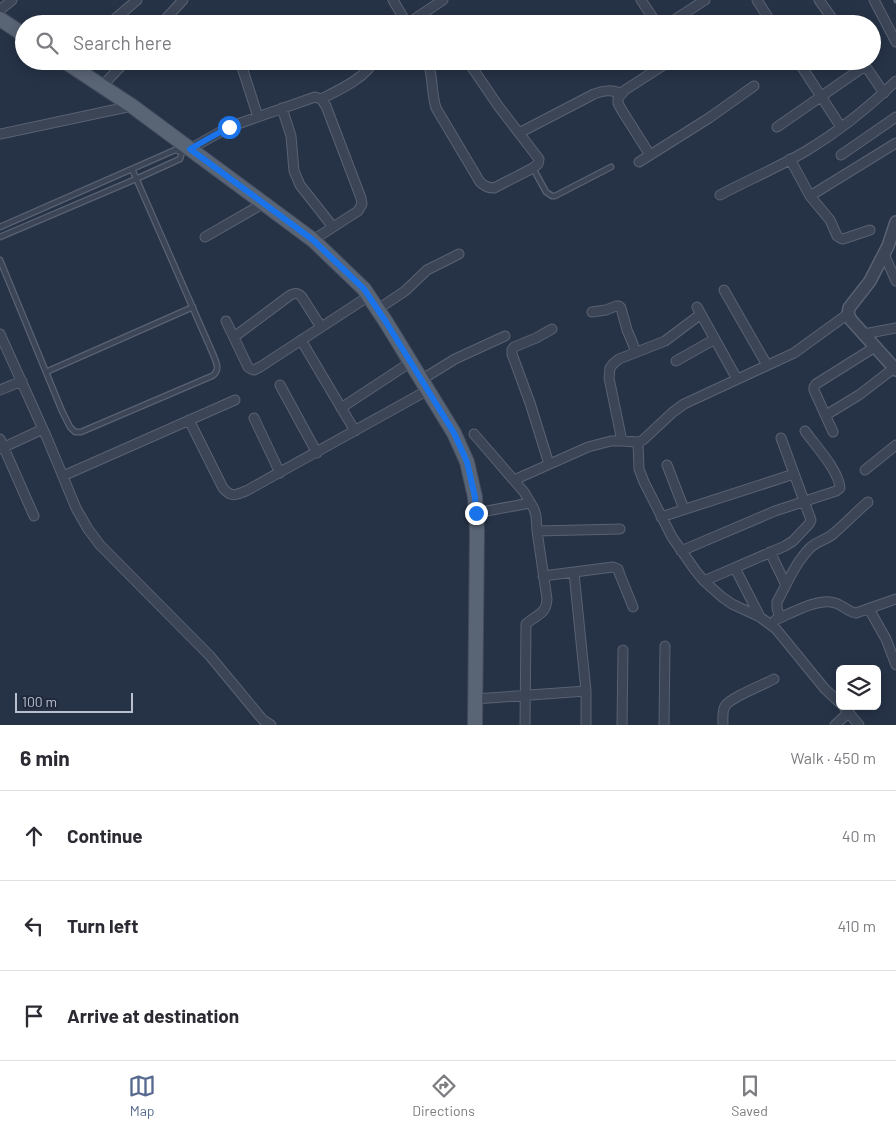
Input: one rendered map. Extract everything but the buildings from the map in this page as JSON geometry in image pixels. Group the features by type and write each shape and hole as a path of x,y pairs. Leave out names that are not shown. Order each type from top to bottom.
{"main road":[{"path":"0,19 15,29"},
{"path":"78,70 132,106 186,150 264,203 313,240 364,289 425,385 454,433 467,462 475,497 477,531 475,725"}],"street":[{"path":"0,10 12,0"},
{"path":"120,15 137,0"},
{"path":"169,15 183,0"},
{"path":"393,0 402,15"},
{"path":"420,15 443,0"},
{"path":"641,0 651,15"},
{"path":"682,15 705,0"},
{"path":"757,0 766,15"},
{"path":"819,0 830,15"},
{"path":"874,0 896,42"},
{"path":"102,86 117,70"},
{"path":"243,70 258,116"},
{"path":"321,99 368,70"},
{"path":"430,70 432,97 436,108 480,182 483,185 494,188 533,168 538,164 539,159 498,107 474,70"},
{"path":"650,155 621,109 618,98 621,93 656,70"},
{"path":"804,70 841,127"},
{"path":"776,127 822,97 856,70"},
{"path":"868,70 884,93"},
{"path":"720,194 806,151 850,121 884,93 896,80"},
{"path":"639,162 709,118 754,86"},
{"path":"519,133 602,90 621,93"},
{"path":"186,150 229,127 258,116 315,97 321,99 326,106 362,204 358,211 313,240"},
{"path":"0,134 132,106"},
{"path":"282,108 291,136 294,171 300,185 333,227"},
{"path":"841,155 896,117"},
{"path":"810,196 896,143"},
{"path":"790,159 810,196 830,220 837,236 843,238 870,230"},
{"path":"205,237 264,203"},
{"path":"826,415 895,369 851,320 848,314 849,308 870,281 884,254 896,224"},
{"path":"378,309 405,291 427,270 459,254"},
{"path":"884,254 896,281"},
{"path":"724,290 767,365"},
{"path":"234,337 289,296 296,293 302,297 321,327"},
{"path":"226,321 248,366 254,370 369,296"},
{"path":"592,312 619,306 635,352"},
{"path":"622,441 609,378 609,372 613,364 619,359 665,341 699,310 737,379"},
{"path":"514,480 588,447 611,442 638,442 643,440 684,404 794,353 848,314"},
{"path":"864,334 896,328"},
{"path":"549,464 512,354 514,347 552,329"},
{"path":"0,334 76,508 88,529 100,545 210,656 263,720 271,725"},
{"path":"189,420 223,488 228,494 236,495 355,431 425,385 455,359 505,336"},
{"path":"676,361 715,339"},
{"path":"301,340 355,431"},
{"path":"833,432 814,387 875,347"},
{"path":"341,408 411,362"},
{"path":"0,390 22,381"},
{"path":"280,385 317,453"},
{"path":"63,476 235,400"},
{"path":"254,418 280,473"},
{"path":"2,449 43,429"},
{"path":"681,551 775,511 840,488 834,470 805,431"},
{"path":"474,434 524,492 534,508 536,516 546,607 526,624 525,725"},
{"path":"0,438 2,449 34,516"},
{"path":"704,581 786,546 809,524 811,520 805,501 781,438"},
{"path":"638,442 639,469 644,482 672,537 704,581 732,604 764,620 776,629 825,689 836,699"},
{"path":"864,470 896,445"},
{"path":"667,465 684,509"},
{"path":"661,516 794,474"},
{"path":"780,618 777,602 796,567 810,548 832,535 868,502"},
{"path":"476,513 530,503"},
{"path":"537,531 620,528"},
{"path":"770,552 786,585"},
{"path":"543,576 614,567 618,569 633,607"},
{"path":"736,568 764,620"},
{"path":"574,572 586,691 586,725"},
{"path":"764,620 780,618 816,603 835,602 852,613 896,599"},
{"path":"869,609 886,639 896,664"},
{"path":"664,725 665,646"},
{"path":"622,650 622,725"},
{"path":"723,725 723,712 725,706 731,700 774,679"},
{"path":"475,699 586,691"},
{"path":"835,725 845,710"},
{"path":"847,710 859,725"}],"lane":[{"path":"0,227 174,150 186,150"},
{"path":"0,237 136,179 180,158 186,150"},
{"path":"533,168 546,192 555,196 612,167"},
{"path":"0,260 46,372 73,430 78,432 215,374 218,370 217,366 132,169"},
{"path":"46,372 193,307"}],"route":[{"path":"229,127 190,149 313,240 364,289 454,433 467,462 475,497 476,513"}]}
